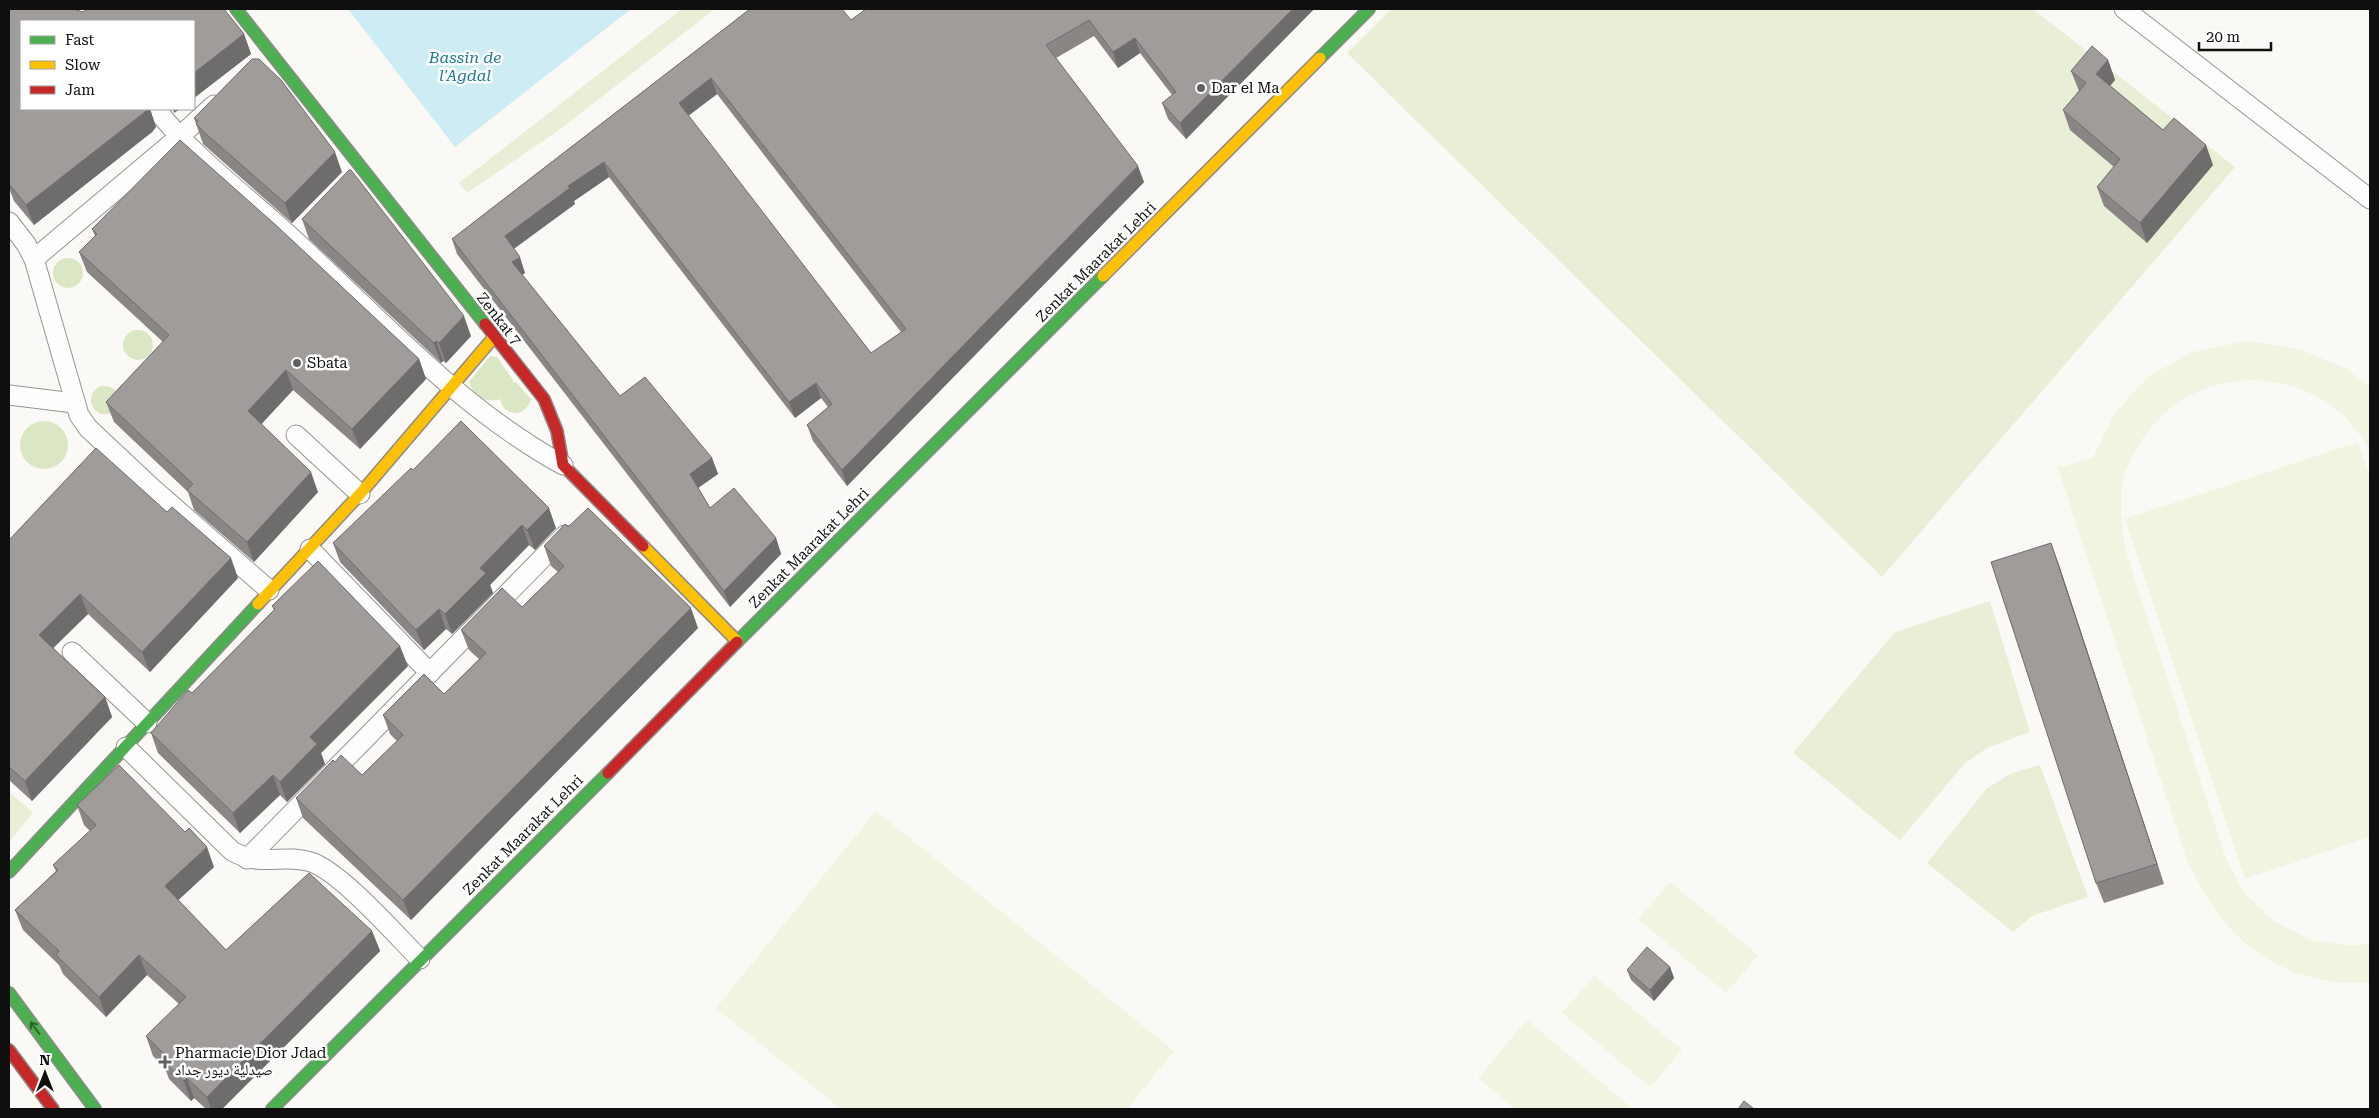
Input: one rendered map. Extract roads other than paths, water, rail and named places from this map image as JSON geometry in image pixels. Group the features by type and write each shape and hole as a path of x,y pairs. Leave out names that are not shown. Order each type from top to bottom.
{"street":[{"path":"78,9 87,20"},
{"name":"Zenkat 7","path":"236,9 264,58 362,168 544,400 557,431 563,465"},
{"name":"Zenkat Maarakat Lehri","path":"272,1109 737,641 1104,277 1369,9"},
{"path":"2124,9 2370,199"},
{"path":"34,259 179,137 230,90"},
{"path":"157,110 179,137 293,239 450,388 544,454 563,465 737,641"},
{"path":"348,182 362,168"},
{"path":"9,222 26,244 34,259 74,403 79,415 88,428 152,488 269,590"},
{"path":"293,239 307,225"},
{"path":"9,872 360,494 494,337"},
{"path":"9,395 74,403"},
{"path":"296,435 360,494"},
{"path":"247,859 598,502"},
{"path":"310,549 430,673"},
{"path":"72,652 148,723"},
{"path":"126,747 220,841 247,859 262,861 298,860 319,865 335,876 357,896 420,959"},
{"path":"9,993 95,1109"},
{"path":"9,1050 53,1109"}],"water":[{"name":"Bassin de l'Agdal","path":"348,9 631,9 455,147"}],"place":[{"name":"Dar el Ma","path":"1201,88"},
{"name":"Sbata","path":"297,363"},
{"name":"Pharmacie Dior Jdad صيدلية ديور جداد","path":"165,1062"}]}
